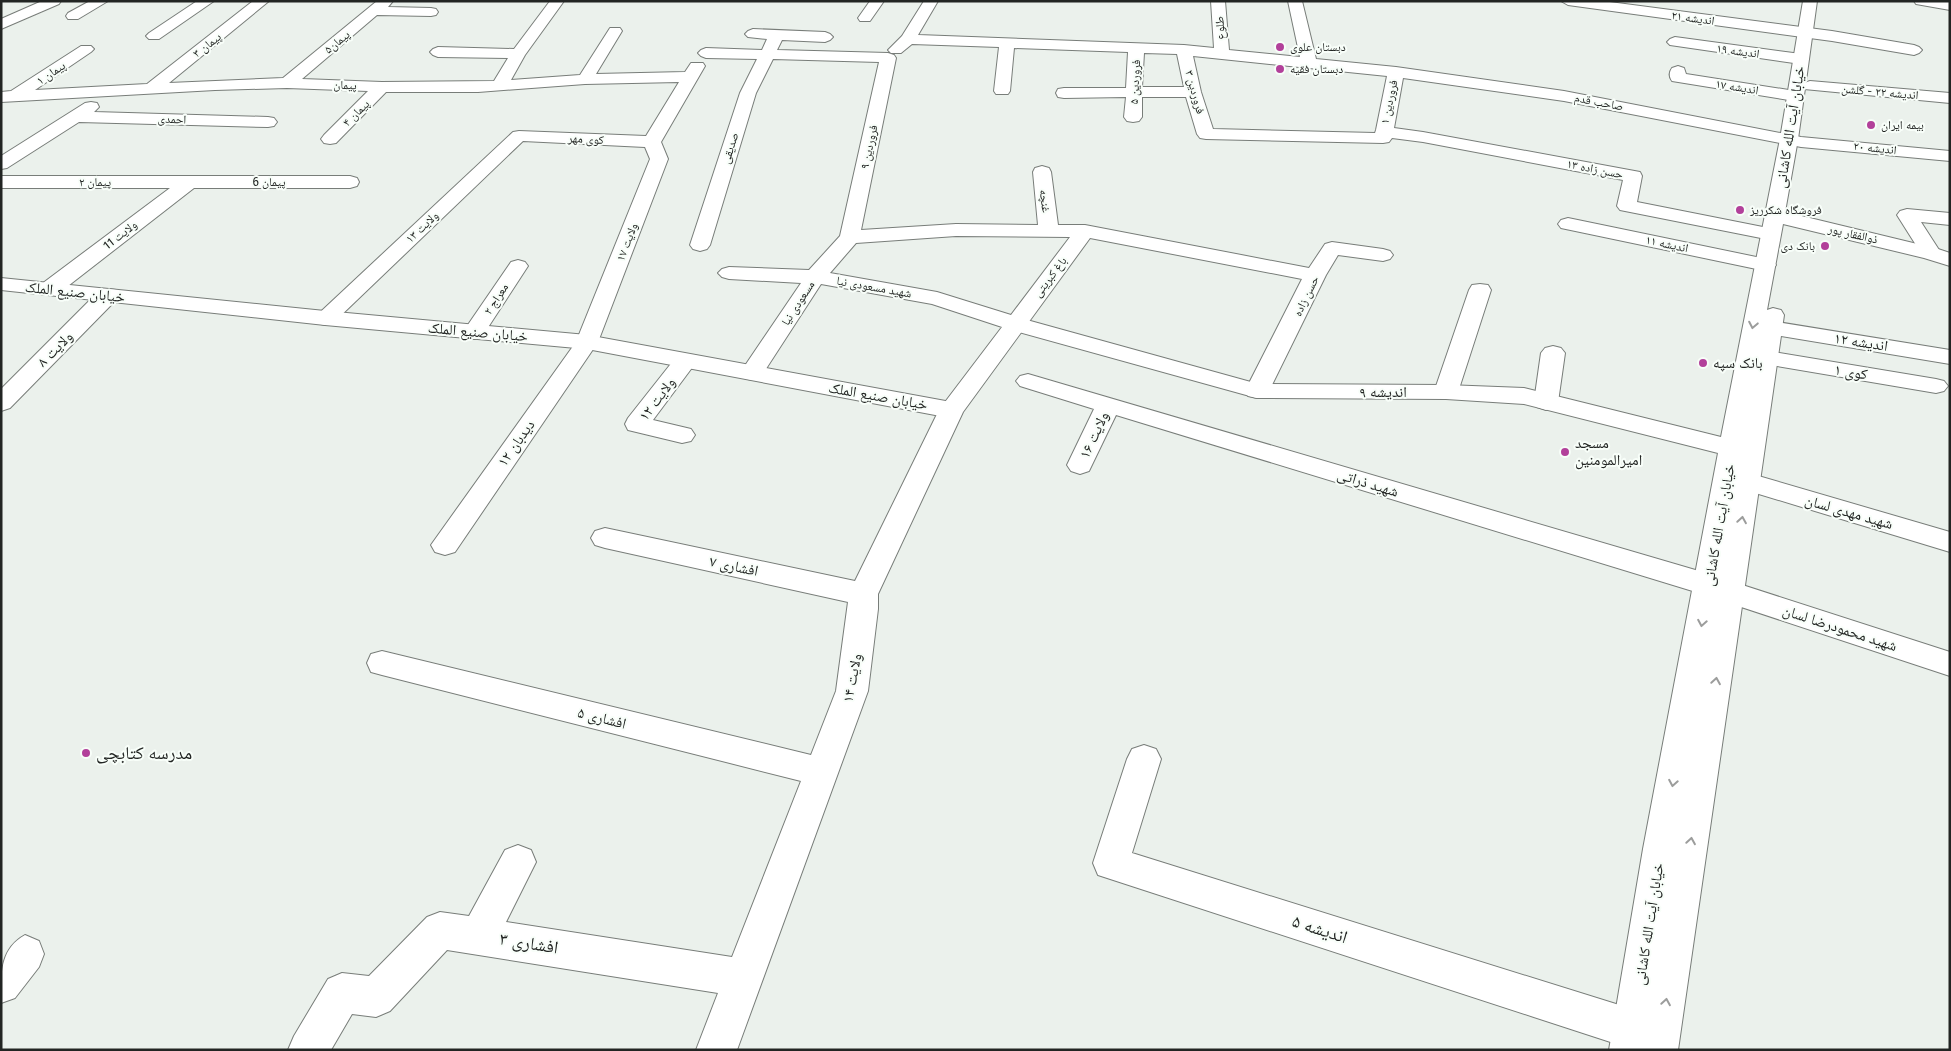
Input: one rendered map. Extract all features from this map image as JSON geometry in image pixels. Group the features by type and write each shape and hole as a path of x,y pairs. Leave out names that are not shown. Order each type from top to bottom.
{"street":[{"path":"73,16 100,1"},
{"path":"154,36 207,1"},
{"name":"پیمان ۳","path":"152,88 262,1"},
{"name":"پیمان۵","path":"287,83 386,1"},
{"path":"500,85 518,54 557,1"},
{"path":"865,18 877,1"},
{"path":"706,53 888,58 908,39 931,1"},
{"name":"طلوع","path":"1218,1 1222,54"},
{"path":"1295,1 1309,63"},
{"name":"اندیشه ۲۱","path":"1568,1 1811,33 1914,50"},
{"name":"خیابان آیت الله کاشانی","path":"1719,589 1748,482 1742,451 1746,359 1795,141 1811,33 1810,1"},
{"name":"خیابان آیت الله کاشانی","path":"1802,91 1801,59 1823,1"},
{"path":"1921,1 1950,6"},
{"path":"10,3 51,3"},
{"path":"1,25 51,3"},
{"path":"374,11 431,12"},
{"path":"585,78 615,30"},
{"path":"753,34 825,36"},
{"path":"768,55 777,35"},
{"path":"652,142 714,37"},
{"name":"صاحب قدم","path":"908,39 1184,50 1396,72 1564,96 1795,141"},
{"name":"اندیشه ۱۹","path":"1675,42 1801,59"},
{"path":"1002,91 1006,43"},
{"name":"فروردین ۵","path":"1133,117 1136,48"},
{"name":"پیمان ۱","path":"9,96 86,49"},
{"name":"فروردین ۳","path":"1184,50 1193,92 1206,134 1383,138 1383,132"},
{"path":"438,52 518,54"},
{"name":"صدیقی","path":"700,245 748,93 768,55"},
{"name":"فروردین ۹","path":"850,237 888,58"},
{"name":"فروردین ۱","path":"1383,132 1396,72"},
{"name":"اندیشه ۱۷","path":"1678,74 1802,91"},
{"name":"پیمان","path":"9,96 287,83 382,87 478,87 585,78 689,77"},
{"name":"پیمان ۴","path":"330,139 382,87"},
{"path":"1,164 117,90"},
{"name":"اندیشه ۲۲ - گلشن","path":"1802,91 1950,98"},
{"path":"1064,92 1193,92"},
{"name":"احمدی","path":"76,117 268,122"},
{"name":"حسن زاده ۱۳","path":"1383,132 1423,137 1633,176 1627,206 1778,223"},
{"name":"کوی مهر","path":"519,136 652,142"},
{"name":"ولایت ۱۳","path":"325,318 519,136"},
{"name":"اندیشه ۲۰","path":"1795,141 1950,156"},
{"name":"ولایت ۱۷","path":"587,342 659,159 652,142"},
{"name":"غنچه","path":"1042,172 1049,230"},
{"name":"پیمان ۲","path":"1,182 189,182"},
{"name":"پیمان 6","path":"189,182 350,182"},
{"name":"ولایت 11","path":"51,288 189,182"},
{"path":"1940,256 1907,215 1950,219"},
{"name":"خیابان آیت الله کاشانی","path":"1640,1043 1742,451 1767,358 1771,328 1778,223"},
{"name":"ذوالفقار پور","path":"1778,223 1940,256 1950,268"},
{"name":"اندیشه ۱۱","path":"1568,224 1766,265"},
{"path":"850,237 956,230 1085,230 1315,275"},
{"name":"باغ کبریتی","path":"1016,324 1085,230"},
{"name":"مسعودی نیا","path":"752,373 815,277 850,237"},
{"name":"حسن زاده","path":"1257,391 1315,275 1332,248 1383,255"},
{"name":"معراج ۲","path":"474,332 518,266"},
{"name":"شهید مسعودی نیا","path":"729,273 815,277 937,299 1016,324"},
{"name":"خیابان صنیع الملک","path":"1,284 325,318 587,342 951,410"},
{"path":"1446,392 1480,290"},
{"name":"ولایت ۸","path":"1,403 108,296"},
{"name":"اندیشه ۹","path":"1016,324 1257,391 1446,392 1524,396 1742,451"},
{"name":"ولایت ۱۴","path":"716,1050 852,691 863,609 863,594 951,410 1016,324"},
{"name":"اندیشه ۱۲","path":"1771,328 1950,357"},
{"name":"دیدبان ۱۲","path":"445,545 587,342"},
{"path":"1546,402 1553,353"},
{"name":"کوی ۱","path":"1767,358 1936,386"},
{"name":"ولایت ۱۲","path":"682,435 637,424 685,361"},
{"name":"شهید ذراتی","path":"1028,381 1719,589"},
{"name":"ولایت ۱۶","path":"1080,464 1108,405"},
{"name":"شهید مهدی لسان","path":"1748,482 1950,542"},
{"name":"افشاری ۷","path":"605,538 863,594"},
{"name":"شهید محمودرضا لسان","path":"1719,589 1950,664"},
{"name":"افشاری ۵","path":"382,663 822,772"},
{"name":"اندیشه ۵","path":"1144,759 1111,862 1640,1043"},
{"path":"479,935 518,862"},
{"name":"افشاری ۳","path":"308,1050 342,993 376,997 440,930 743,978"},
{"path":"1,984 13,954"}],"place":[{"name":"دبستان علوی","path":"1280,47"},
{"name":"دبستان فقیه","path":"1280,69"},
{"name":"بیمه ایران","path":"1871,125"},
{"name":"فروشگاه شکرریز","path":"1740,210"},
{"name":"بانک دی","path":"1825,246"},
{"name":"بانک سپه","path":"1703,363"},
{"name":"مسجد امیرالمومنین","path":"1565,452"},
{"name":"مدرسه کتابچی","path":"86,753"}]}
